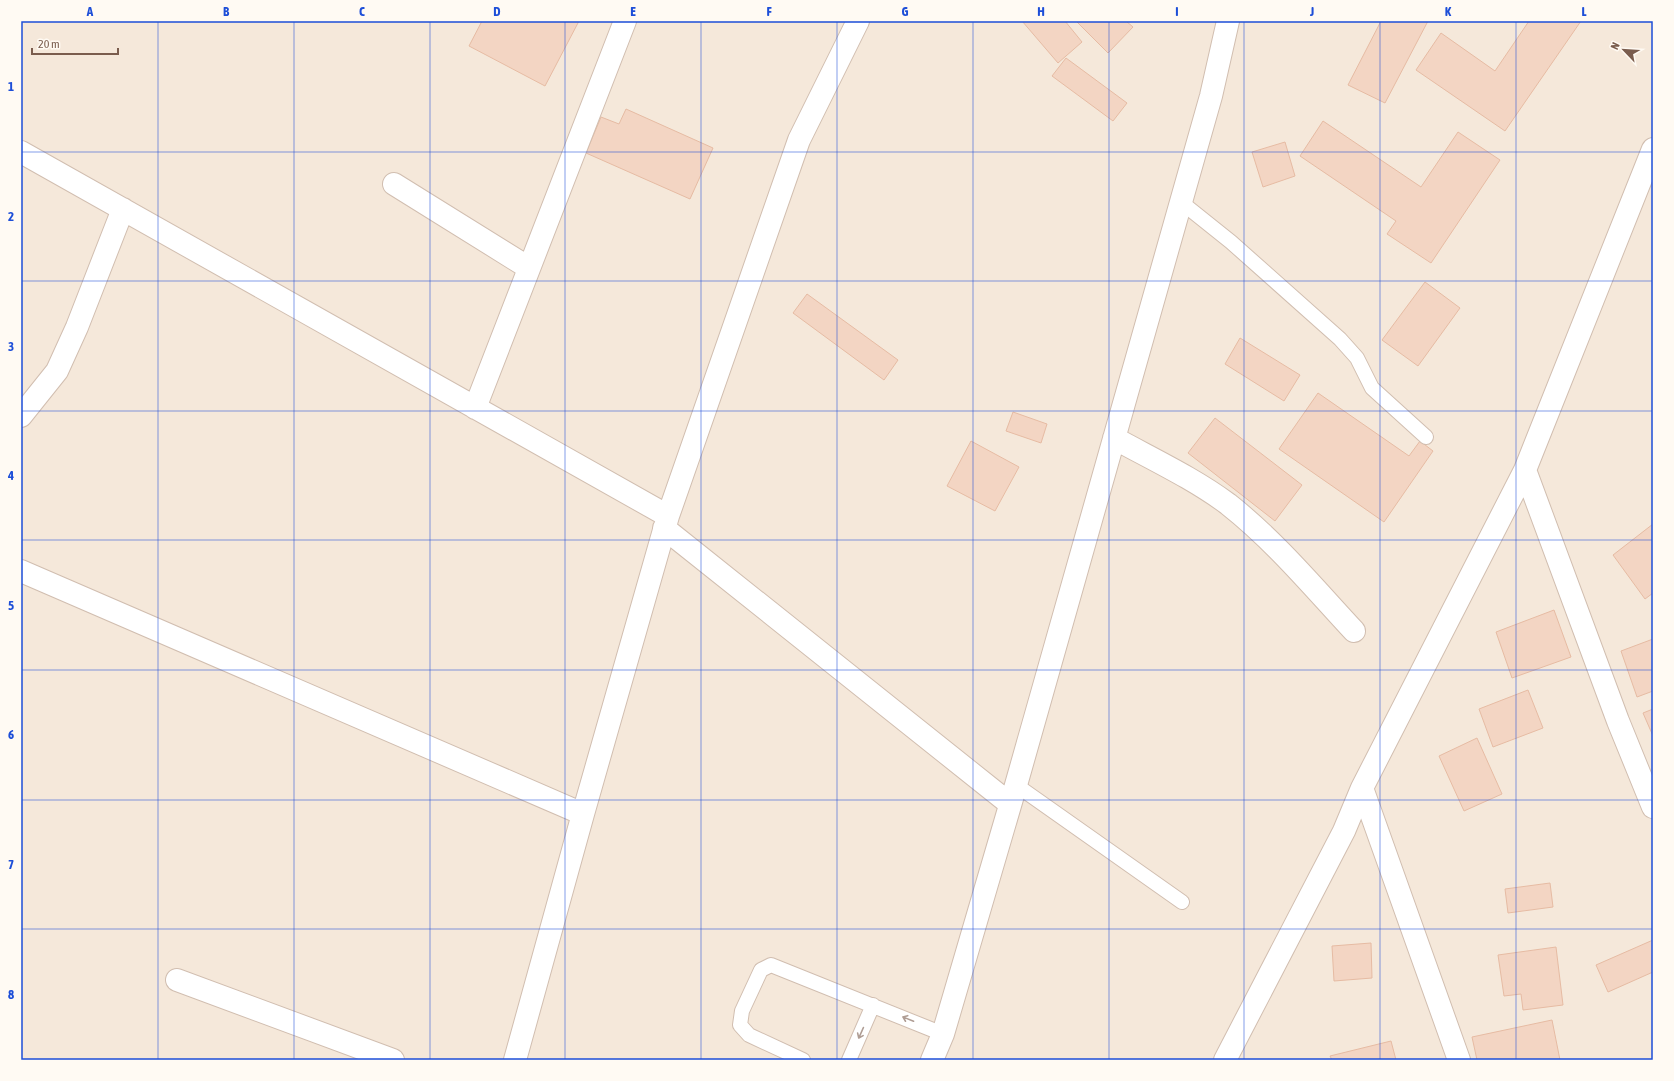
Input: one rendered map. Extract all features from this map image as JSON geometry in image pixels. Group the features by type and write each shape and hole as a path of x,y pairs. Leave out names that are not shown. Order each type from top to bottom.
{"street":[{"path":"475,408 625,21"},
{"path":"515,1060 666,522 800,140 858,21"},
{"path":"932,1060 943,1034 1013,795 1211,96 1228,21"},
{"path":"1225,1060 1344,831 1362,788 1525,470 1653,149"},
{"path":"21,152 475,408 666,522 1013,795"},
{"path":"394,184 529,268"},
{"path":"21,416 57,371 77,327 123,209"},
{"path":"1114,438 1187,478 1227,504 1267,537 1354,631"},
{"path":"1525,470 1618,721 1653,806"},
{"path":"21,570 583,814"},
{"path":"1362,788 1459,1060"},
{"path":"177,980 394,1060"}],"lane":[{"path":"1181,202 1231,242 1340,338 1357,358 1372,388 1426,437"},
{"path":"1013,795 1182,902"},
{"path":"803,1060 750,1035 740,1025 742,1011 761,970 771,965 943,1034"},
{"path":"849,1060 873,1005"}],"shaded area":[{"path":"21,21 1653,21 1653,1060 21,1060"}],"building":[{"path":"482,21 579,21 545,86 469,46"},
{"path":"1022,21 1065,21 1082,42 1058,63"},
{"path":"1076,21 1126,21 1133,27 1108,53"},
{"path":"1381,21 1428,21 1385,103 1348,85"},
{"path":"1529,21 1581,21 1505,131 1416,70 1441,33 1495,71"},
{"path":"1066,58 1127,103 1113,121 1052,76"},
{"path":"626,109 713,148 690,199 586,153 601,117 619,124"},
{"path":"1323,121 1421,187 1458,132 1500,160 1431,263 1387,234 1396,221 1300,156"},
{"path":"1285,142 1295,176 1263,187 1252,152"},
{"path":"1425,282 1460,308 1418,366 1382,340"},
{"path":"807,294 898,360 884,380 793,313"},
{"path":"1240,338 1300,375 1284,401 1225,364"},
{"path":"1318,393 1409,456 1420,441 1433,451 1384,522 1279,449"},
{"path":"1013,412 1047,424 1041,443 1006,431"},
{"path":"1215,418 1302,485 1275,521 1188,453"},
{"path":"971,441 1019,467 995,511 947,486"},
{"path":"1653,524 1653,593 1645,599 1613,555"},
{"path":"1554,610 1571,657 1512,678 1496,632"},
{"path":"1653,639 1653,691 1637,697 1621,651"},
{"path":"1528,690 1543,728 1493,747 1479,709"},
{"path":"1653,709 1653,736 1643,713"},
{"path":"1477,738 1502,794 1464,811 1439,756"},
{"path":"1550,883 1553,907 1508,913 1505,889"},
{"path":"1653,940 1653,972 1608,992 1596,965"},
{"path":"1371,943 1372,978 1334,981 1332,946"},
{"path":"1556,947 1563,1005 1523,1010 1521,994 1504,996 1498,955"},
{"path":"1552,1020 1560,1060 1477,1060 1472,1037"},
{"path":"1391,1041 1396,1060 1332,1060 1330,1056"}]}
